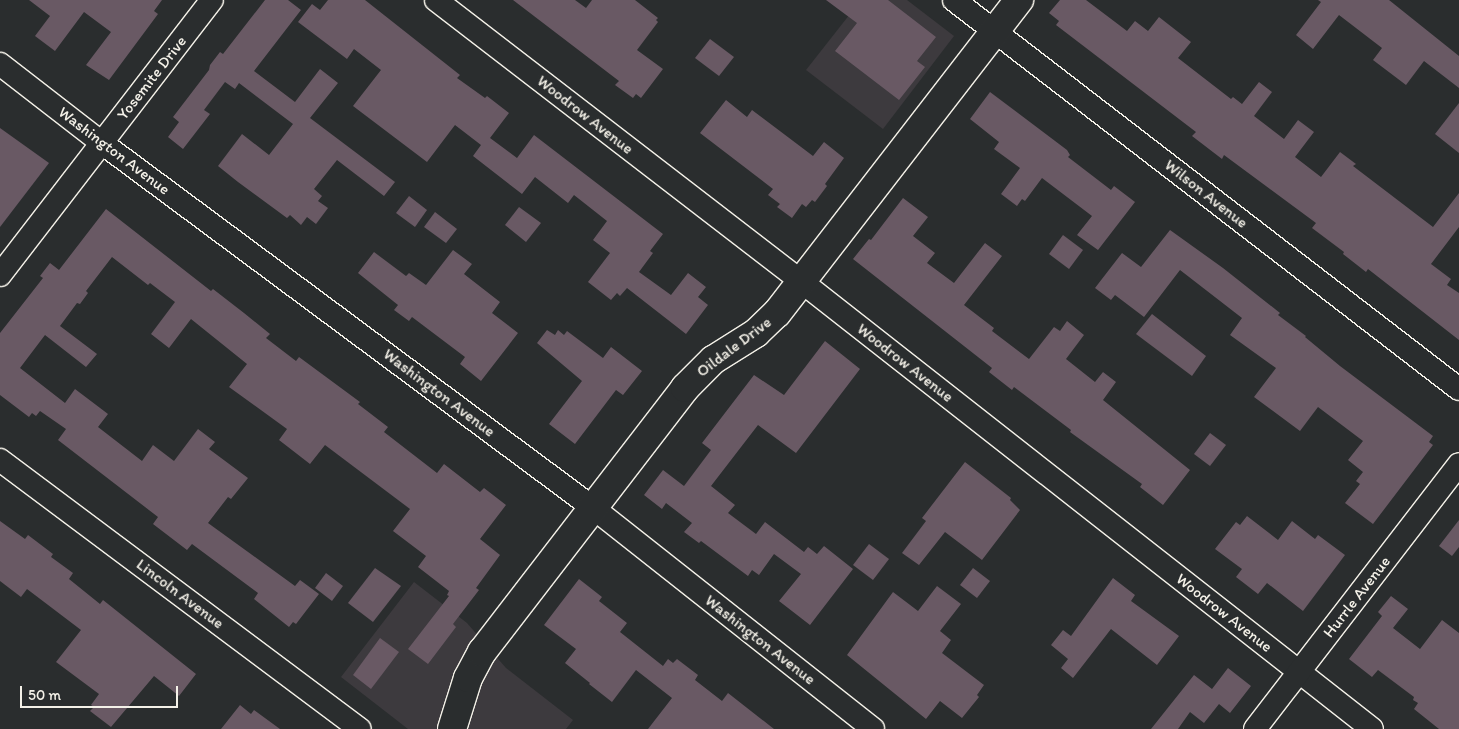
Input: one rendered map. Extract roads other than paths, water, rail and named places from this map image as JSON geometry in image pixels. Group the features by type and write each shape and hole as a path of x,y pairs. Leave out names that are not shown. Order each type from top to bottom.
{"street":[{"name":"Yosemite Drive","path":"0,275 212,0"},
{"name":"Woodrow Avenue","path":"436,0 802,282 1372,729"},
{"name":"Wilson Avenue","path":"954,0 1459,389"},
{"name":"Oildale Drive","path":"452,729 468,678 482,652 692,379 713,360 756,333 777,313 1019,0"},
{"name":"Washington Avenue","path":"0,64 102,143 592,508 872,729"},
{"name":"Lincoln Avenue","path":"0,460 360,729"},
{"name":"Hurrle Avenue","path":"1255,729 1459,464"}]}
